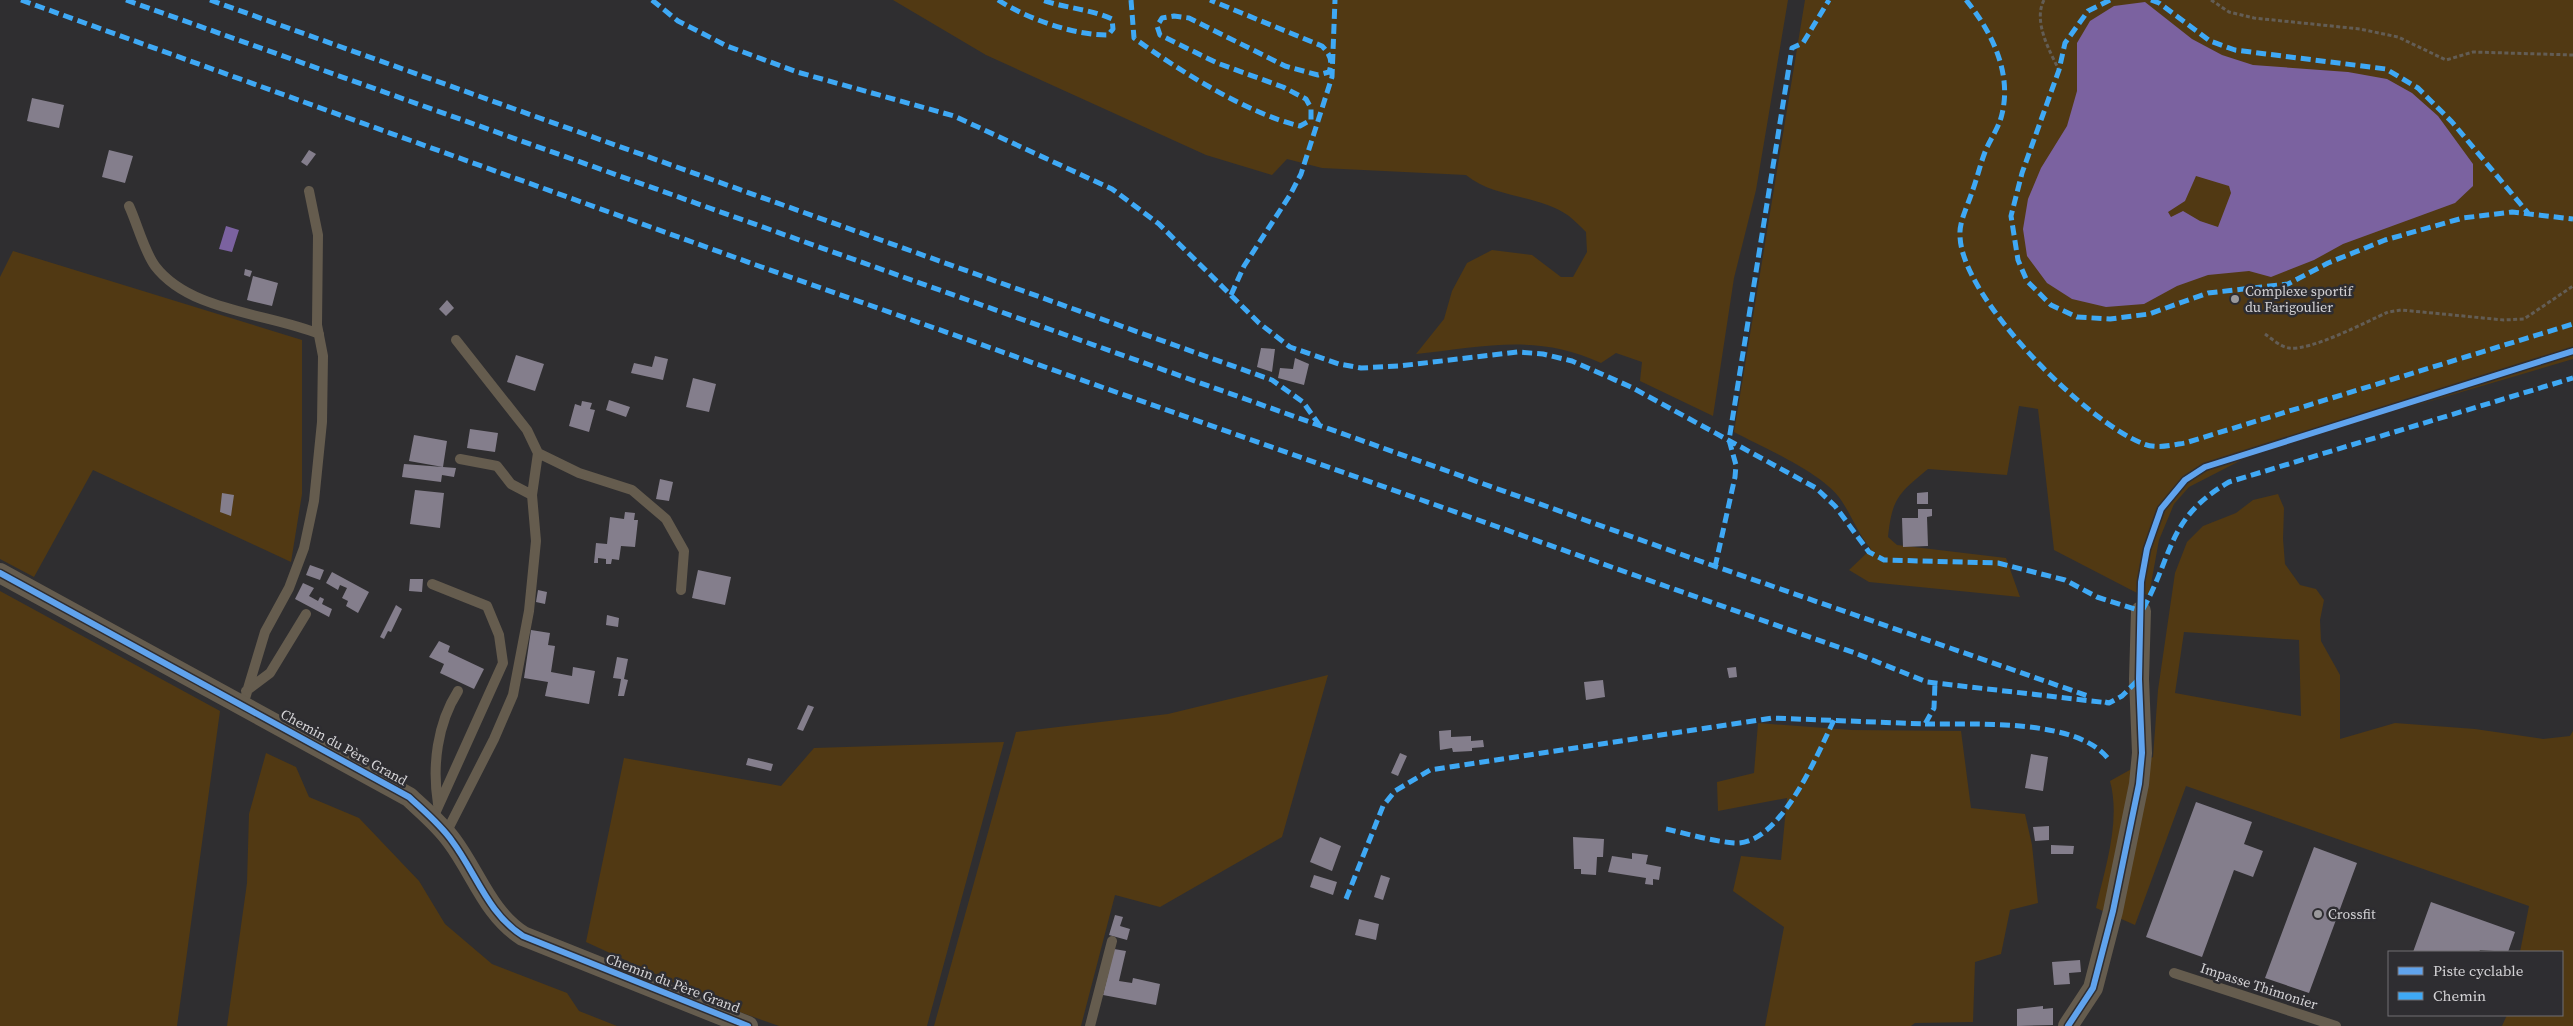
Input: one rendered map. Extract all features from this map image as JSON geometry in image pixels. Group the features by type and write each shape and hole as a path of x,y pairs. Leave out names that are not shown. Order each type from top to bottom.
{"street":[{"name":"Chemin du Père Grand","path":"0,572 244,698 409,797 439,819 494,909 508,926 540,944 748,1026"},
{"path":"2068,1026 2093,988 2113,911 2138,784 2142,753 2139,679 2141,611"}],"lane":[{"path":"244,698 265,632 289,588 304,548 314,502 322,422 323,356 319,334 318,235 309,192"},
{"path":"129,206 154,264 174,284 190,294 223,306 299,326 319,334"},
{"path":"439,819 494,739 513,695 529,611 536,541 532,495 538,453 527,430 456,340"},
{"path":"538,453 579,473 632,490 666,519 684,551 681,590"},
{"path":"460,459 497,466 511,484 532,495"},
{"path":"432,584 488,606 499,635 503,662 439,819"},
{"path":"244,698 270,673 306,614"},
{"path":"439,819 435,782 438,748 449,706 458,691"},
{"path":"1090,1026 1112,941"},
{"name":"Impasse Thimonier","path":"2174,973 2307,1022 2336,1026"}],"path":[{"path":"2044,0 2039,9 2041,23 2049,51 2059,70"},
{"path":"2212,0 2230,12 2254,18 2360,30 2398,37 2446,60 2473,52 2573,55"},
{"path":"2265,334 2287,348 2297,348 2312,344 2388,312 2401,310 2504,320 2524,319 2573,286"}],"shaded area":[{"path":"893,0 1788,0 1756,190 1734,278 1713,416 1640,381 1642,362 1616,353 1601,363 1555,348 1532,345 1488,346 1416,354 1444,319 1452,291 1467,263 1492,250 1532,255 1561,277 1573,277 1587,252 1586,232 1569,216 1557,209 1503,193 1478,183 1466,175 1322,168 1287,159 1272,175 1206,155 986,55"},
{"name":"Complexe sportif du Farigoulier","path":"1805,0 2573,0 2573,359 2255,453 2189,487 2174,504 2159,540 2149,595 2137,593 2054,550 2038,409 2019,406 2007,475 1928,469 1910,484 1899,497 1892,513 1888,537 1897,545 2006,558 2020,597 1869,582 1849,570 1871,549 1841,500 1832,490 1821,480 1792,462 1734,432"},
{"path":"2145,2 2192,39 2222,55 2253,65 2348,72 2387,79 2412,93 2438,116 2473,164 2473,186 2455,203 2343,244 2314,260 2271,277 2249,271 2208,275 2177,286 2144,304 2106,307 2072,299 2047,283 2027,256 2023,229 2028,199 2041,168 2067,126 2077,91 2077,43 2090,21 2114,6","holes":["2196,176 2229,186 2231,193 2218,227 2200,221 2183,211 2171,217 2168,212 2185,201"]},
{"path":"226,226 239,230 232,252 219,249"},
{"path":"13,251 302,340 302,494 291,562 93,470 34,577 0,559 0,277"},
{"path":"2278,494 2284,508 2283,539 2285,564 2300,585 2316,589 2324,600 2320,620 2321,641 2340,675 2340,739 2395,723 2475,729 2543,739 2570,736 2573,731 2573,1026 2502,1026 2507,1016 2563,1016 2563,951 2520,951 2529,906 2186,786 2135,925 2096,908 2113,828 2113,796 2110,781 2153,757 2158,690 2175,573 2187,542 2203,526 2236,513 2253,500","holes":["2184,632 2299,640 2301,716 2175,693"]},
{"path":"0,591 220,711 177,1026 0,1026"},
{"path":"1328,675 1282,837 1160,907 1115,895 1081,1026 934,1026 1016,732 1168,714"},
{"path":"1758,723 1852,730 1961,731 1971,808 2025,814 2032,845 2038,903 2010,910 2001,954 1975,962 1973,1022 1915,1023 1911,1026 1765,1026 1784,927 1733,891 1741,856 1781,860 1787,798 1718,811 1717,782 1754,773"},
{"path":"1004,742 927,1026 779,1026 734,1010 586,942 624,758 781,786 814,748"},
{"path":"266,753 296,767 309,797 359,818 419,881 445,924 492,964 567,993 579,1011 617,1026 227,1026 247,883 249,814"}],"building":[{"path":"32,98 64,105 59,128 27,121"},
{"path":"109,150 133,156 125,183 102,177"},
{"path":"309,150 316,154 307,166 301,162"},
{"path":"245,269 252,271 250,277 244,275"},
{"path":"253,276 278,283 272,306 247,300"},
{"path":"447,300 454,308 446,316 439,309"},
{"path":"1261,348 1275,349 1272,372 1257,367"},
{"path":"516,355 544,364 535,391 507,382"},
{"path":"655,356 668,359 663,380 631,373 634,363 652,367"},
{"path":"1295,358 1309,364 1304,385 1278,378 1280,368 1293,369"},
{"path":"693,378 716,384 709,412 686,407"},
{"path":"609,400 630,407 626,417 606,410"},
{"path":"582,401 592,403 590,409 595,410 589,432 569,426 575,404 581,406"},
{"path":"470,429 498,433 495,452 467,448"},
{"path":"414,435 447,441 443,467 409,461"},
{"path":"404,464 456,468 454,477 442,475 441,482 402,477"},
{"path":"660,479 673,482 669,501 656,499"},
{"path":"415,490 444,493 440,528 410,524"},
{"path":"1928,492 1928,504 1917,504 1917,493"},
{"path":"222,493 234,495 231,516 220,512"},
{"path":"1918,509 1932,509 1932,516 1927,517 1928,546 1903,547 1902,518 1918,518"},
{"path":"625,512 635,513 634,520 638,520 635,547 621,546 619,560 612,559 611,564 606,564 606,559 598,558 598,563 594,563 596,543 607,544 610,517 624,519"},
{"path":"310,565 324,570 320,580 306,575"},
{"path":"698,570 731,577 725,605 692,598"},
{"path":"332,572 369,592 358,613 346,606 348,601 342,598 347,588 340,585 338,590 326,583"},
{"path":"410,579 423,579 422,592 409,591"},
{"path":"303,583 314,588 309,596 318,601 320,597 324,599 322,604 332,609 329,617 295,599"},
{"path":"538,590 547,592 545,604 536,602"},
{"path":"396,605 402,609 391,632 388,631 384,639 380,637"},
{"path":"607,615 619,618 618,627 606,625"},
{"path":"531,630 550,633 548,645 555,646 551,672 572,676 573,667 595,671 589,704 545,696 548,682 524,678"},
{"path":"439,641 450,646 448,652 484,669 474,689 440,673 444,664 429,657"},
{"path":"617,657 628,659 624,679 628,680 624,696 618,696 621,679 613,678"},
{"path":"1736,667 1737,677 1729,678 1727,668"},
{"path":"1603,680 1605,697 1586,700 1584,682"},
{"path":"808,705 814,707 803,731 797,729"},
{"path":"1451,730 1451,737 1471,736 1471,741 1483,740 1484,747 1472,748 1472,751 1453,752 1452,748 1440,750 1439,731"},
{"path":"1400,753 1407,756 1398,776 1391,773"},
{"path":"2031,754 2048,757 2043,791 2025,788"},
{"path":"748,758 773,764 771,771 746,765"},
{"path":"2196,802 2252,822 2244,844 2263,851 2253,877 2234,870 2202,957 2146,937"},
{"path":"2049,826 2049,840 2035,841 2033,827"},
{"path":"1320,837 1341,846 1332,871 1310,862"},
{"path":"1573,837 1604,839 1603,857 1597,857 1596,875 1581,874 1581,869 1574,869"},
{"path":"2051,845 2074,846 2073,854 2051,854"},
{"path":"2314,847 2357,863 2309,993 2265,978"},
{"path":"1632,853 1648,855 1646,864 1661,867 1659,880 1653,879 1653,885 1645,884 1646,878 1608,872 1612,856 1632,859"},
{"path":"1314,875 1337,882 1333,895 1310,887"},
{"path":"1381,875 1390,878 1383,900 1374,897"},
{"path":"2431,902 2515,932 2508,951 2413,951"},
{"path":"1115,915 1123,917 1120,926 1130,929 1127,940 1109,935"},
{"path":"1359,919 1379,924 1376,940 1355,935"},
{"path":"1114,949 1126,951 1119,981 1132,983 1133,978 1160,984 1156,1005 1103,995"},
{"path":"2080,960 2081,972 2069,973 2070,984 2054,985 2052,962"},
{"path":"2043,1006 2043,1009 2053,1008 2053,1025 2017,1026 2017,1009"}],"marked path":[{"path":"21,0 756,265 1855,653 1927,682 2109,703"},
{"path":"126,0 1697,560 2091,697"},
{"path":"210,0 1272,380 1303,402 1320,426"},
{"path":"652,0 678,21 727,46 797,72 954,116 1112,189 1159,224 1259,323 1290,347 1339,364 1361,368 1399,366 1518,352 1543,354 1572,361 1631,387 1816,488 1835,506 1869,552 1884,560 1998,563 2065,580 2097,597 2141,611"},
{"path":"998,0 1051,25 1066,29 1108,35 1113,29 1112,19 1042,0"},
{"path":"1131,0 1134,38 1171,64 1214,90 1258,112 1300,126 1311,120 1311,108 1306,99 1283,87 1217,63 1160,35 1157,26 1162,18 1174,16 1189,18 1285,66 1318,75 1329,72 1330,58 1322,46 1210,0"},
{"path":"1231,295 1244,266 1290,195 1301,174 1332,77 1335,0"},
{"path":"1715,567 1735,477 1736,465 1729,440 1792,48 1803,43 1829,0"},
{"path":"1966,0 1991,39 2002,68 2004,83 2001,119 1985,152 1961,225 1960,235 1966,261 1981,291 2003,323 2031,355 2091,411 2120,432 2144,444 2154,446 2185,443 2573,324"},
{"path":"2110,0 2088,11 2065,43 2059,70 2022,173 2011,216 2018,260 2027,281 2051,305 2077,317 2110,319 2149,314 2208,293 2288,284 2328,263 2385,240 2463,218 2512,212 2573,219"},
{"path":"2151,0 2159,3 2210,41 2235,50 2386,69 2418,88 2452,122 2528,213"},
{"path":"2143,609 2174,538 2183,523 2209,495 2229,482 2573,378"},
{"path":"2105,702 2109,703 2122,696 2139,679"},
{"path":"1346,899 1383,806 1395,791 1430,770 1772,718 1925,724 1934,708 1935,683"},
{"path":"1666,829 1734,843 1751,840 1767,830 1795,796 1834,720"},
{"path":"1925,724 2024,726 2050,730 2075,737 2095,747 2110,761"}],"cycle path":[{"path":"2068,1026 2093,988 2113,911 2139,784 2142,753 2139,679 2141,582 2147,549 2161,509 2185,480 2205,467 2573,351"},
{"path":"0,573 409,797 447,835 461,853 491,905 511,927 523,936 748,1026"}],"place":[{"name":"Complexe sportif du Farigoulier","path":"2235,299"},
{"name":"Crossfit","path":"2318,914"}]}
